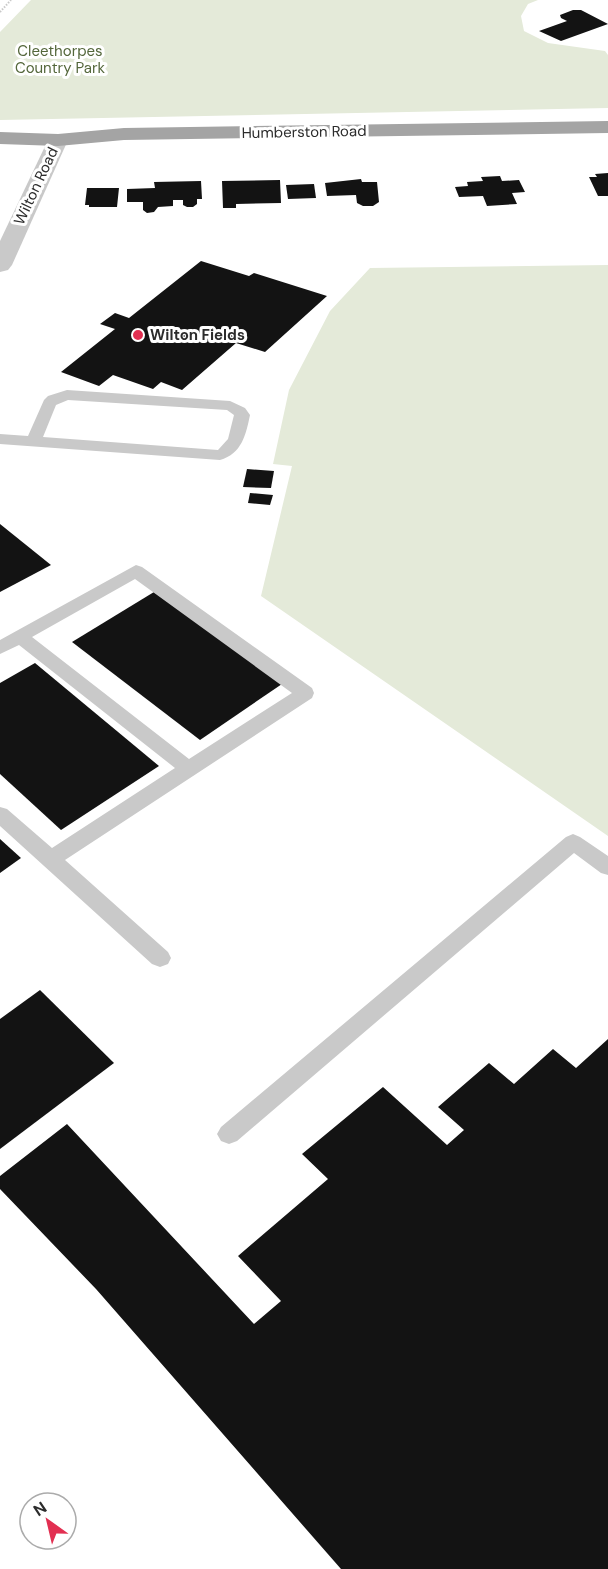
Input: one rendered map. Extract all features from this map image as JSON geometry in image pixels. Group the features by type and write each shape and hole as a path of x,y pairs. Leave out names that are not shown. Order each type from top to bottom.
{"main road":[{"name":"Humberston Road","path":"0,138 58,141 124,134 608,127"}],"street":[{"name":"Wilton Road","path":"0,265 58,141"}],"lane":[{"path":"0,439 220,455 235,446 242,415 240,411 230,406 67,395 53,399 49,403 34,441"},
{"path":"0,648 136,571 305,693 51,859"},
{"path":"20,637 189,769"},
{"path":"0,814 160,958"},
{"path":"229,1134 573,842 608,867"}],"path":[{"path":"0,12 11,0"}],"green space":[{"name":"Cleethorpes Country Park","path":"31,0 538,0 528,4 521,16 524,31 548,43 605,51 608,55 608,108 0,120 0,32"},
{"path":"608,265 608,836 261,596 292,466 273,464 289,390 330,311 370,268"}],"building":[{"path":"573,10 581,10 608,24 561,41 539,31 567,21 560,15"},
{"path":"608,173 608,196 598,196 589,177"},
{"path":"500,176 502,181 519,180 525,192 512,193 517,204 487,206 483,196 459,197 455,187 468,186 467,182 483,181 481,177"},
{"path":"361,179 362,182 377,182 379,202 373,206 363,206 357,203 356,195 327,196 325,183"},
{"path":"280,180 281,203 236,204 236,208 223,208 222,181"},
{"path":"201,181 202,199 197,199 197,204 193,207 183,205 183,200 173,200 173,206 158,207 154,212 147,213 143,210 143,202 127,202 127,189 155,188 154,182"},
{"path":"314,184 316,198 288,199 286,185"},
{"path":"87,188 119,188 117,207 85,205"},
{"path":"201,261 249,276 254,273 327,296 265,352 236,343 182,390 161,382 153,389 113,375 99,386 61,372 115,329 100,324 115,313 129,318"},
{"path":"247,469 274,471 271,488 243,487"},
{"path":"250,493 273,495 270,505 248,503"},
{"path":"0,524 51,565 0,592"},
{"path":"154,592 282,684 200,740 72,642"},
{"path":"35,663 159,766 61,830 0,774 0,683"},
{"path":"0,839 21,858 0,873"},
{"path":"40,990 114,1063 0,1149 0,1019"},
{"path":"608,1039 608,1569 341,1569 96,1289 0,1189 0,1176 67,1124 254,1324 281,1301 238,1256 328,1179 302,1154 383,1087 447,1145 464,1130 438,1107 489,1063 514,1084 553,1049 576,1068"}],"place":[{"name":"Wilton Fields","path":"138,335"}]}
